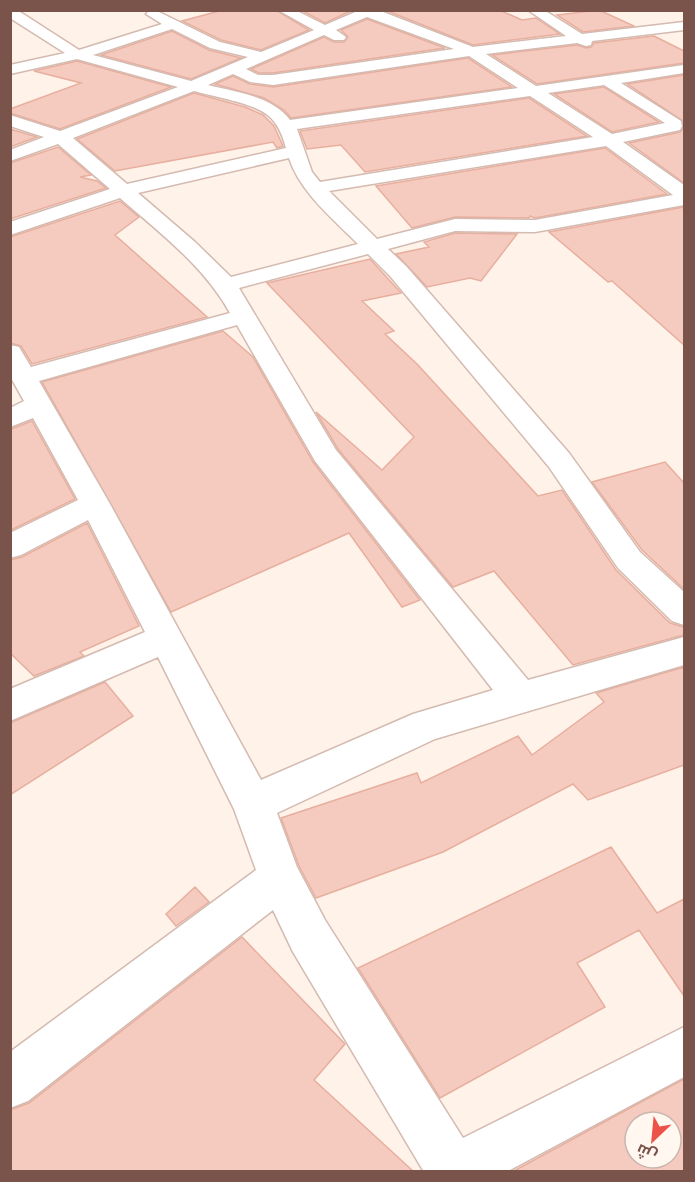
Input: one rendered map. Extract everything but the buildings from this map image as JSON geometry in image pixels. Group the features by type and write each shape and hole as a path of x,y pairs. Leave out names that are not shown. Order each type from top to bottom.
{"street":[{"path":"146,10 215,45 265,57"},
{"path":"284,10 347,41"},
{"path":"534,10 601,51"},
{"path":"11,11 77,55 253,102 276,113 290,132 303,173 333,208 398,271 559,460 629,560 684,612"},
{"path":"10,156 195,86 370,12 472,51 609,140 684,194"},
{"path":"235,69 255,79 273,80 472,51 580,39 681,21"},
{"path":"10,70 77,55 172,25"},
{"path":"366,52 386,63"},
{"path":"621,63 642,76"},
{"path":"285,126 684,69"},
{"path":"316,188 609,140 674,126 673,121 608,81"},
{"path":"10,120 61,137 188,246 226,285 325,455 520,697"},
{"path":"10,229 42,216 126,191 296,151"},
{"path":"226,285 455,225 535,226 684,199"},
{"path":"26,378 244,316"},
{"path":"10,352 95,504 253,804 280,878 309,936 452,1171 684,1051"},
{"path":"10,419 40,404"},
{"path":"10,547 95,504"},
{"path":"10,706 166,638"},
{"path":"253,804 426,725 684,651"},
{"path":"10,1083 280,878"}]}
